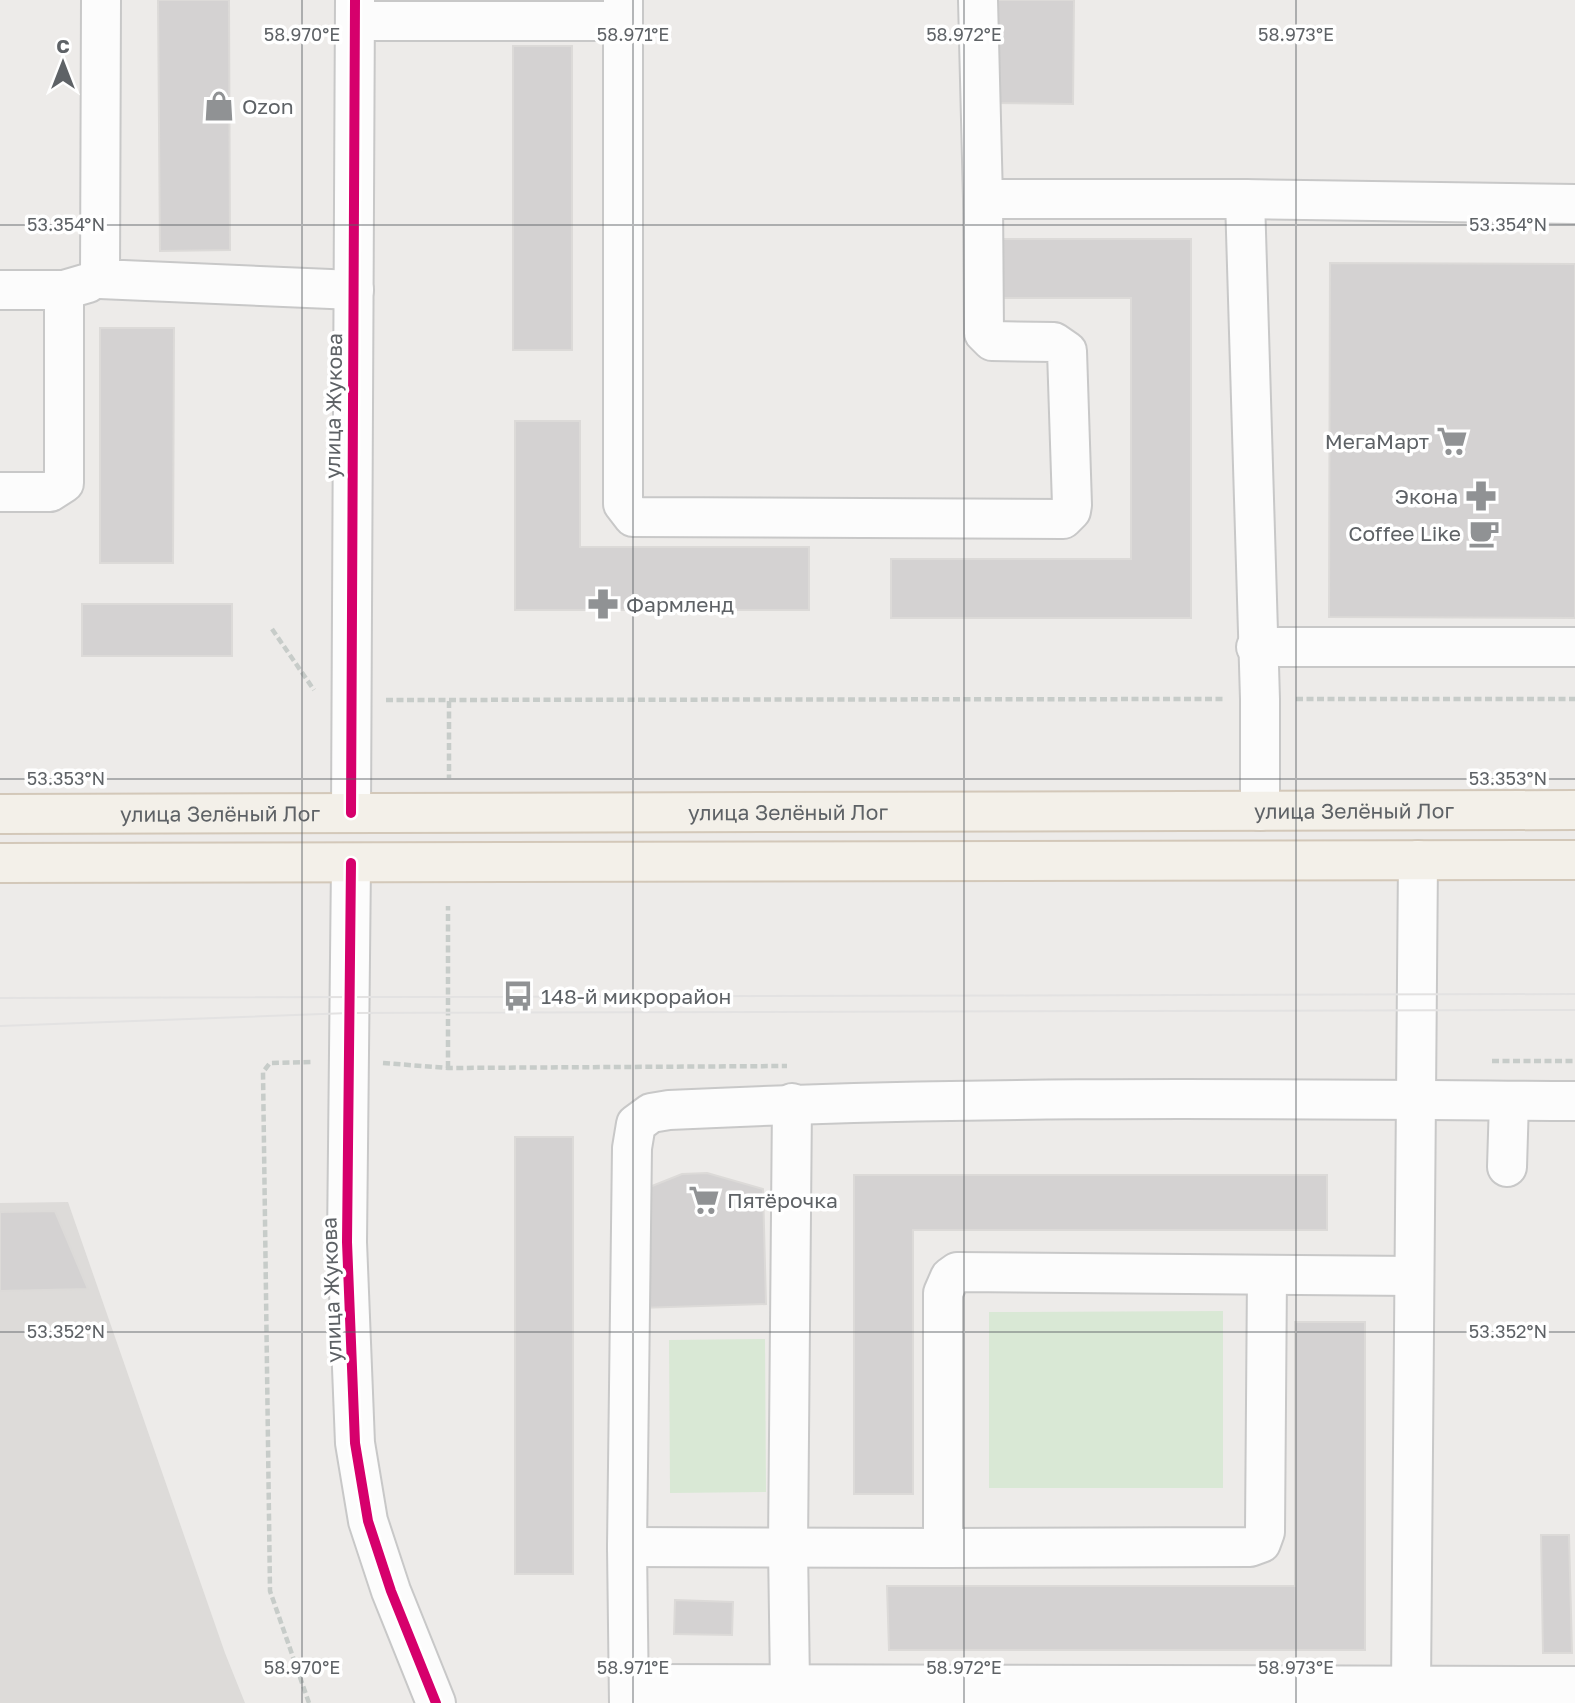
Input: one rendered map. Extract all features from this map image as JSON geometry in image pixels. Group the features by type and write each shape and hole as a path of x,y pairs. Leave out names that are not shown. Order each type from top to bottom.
{"main road":[{"name":"улица Зелёный Лог","path":"0,814 1575,810"},
{"name":"улица Жукова","path":"351,813 351,863"},
{"path":"0,863 1575,860"}],"street":[{"path":"100,279 102,0"},
{"path":"355,10 623,10 623,503 633,517 1057,520 1068,516 1072,505 1068,351 1054,342 992,341 984,332 978,0"},
{"name":"улица Жукова","path":"351,813 355,10"},
{"path":"983,199 1245,199 1575,204"},
{"path":"1245,199 1256,647 1260,699 1259,811"},
{"path":"0,290 64,290 100,279 354,290"},
{"path":"0,492 50,492 64,483 64,290"},
{"path":"1256,647 1575,647"},
{"path":"1410,1686 1419,860"},
{"name":"улица Жукова","path":"351,863 347,1242 355,1443 368,1521 391,1591 436,1703"},
{"path":"1575,1101 1416,1098 792,1104 669,1110 651,1114 636,1124 632,1148 627,1547 629,1693 790,1685 977,1694 1410,1686 1575,1686"},
{"path":"1507,1167 1509,1101"},
{"path":"790,1685 788,1547 792,1104"},
{"path":"943,1548 943,1293 950,1277 966,1270 1413,1276"},
{"path":"627,1547 1250,1547 1261,1543 1265,1532 1267,1275"}],"path":[{"path":"272,629 321,699"},
{"path":"383,700 1575,699"},
{"path":"449,701 449,782"},
{"path":"370,1063 448,1068 448,906"},
{"path":"309,1703 270,1591 263,1073 270,1063 320,1062"}],"shaded area":[{"path":"68,1202 225,1653 245,1703 0,1703 0,1203"}],"green space":[{"path":"1223,1311 1223,1488 989,1488 989,1312"},
{"path":"765,1339 766,1492 670,1493 669,1340"}],"building":[{"path":"158,0 229,0 230,250 160,251"},
{"path":"995,0 1074,0 1073,104 994,103"},
{"path":"513,46 572,46 572,350 513,350"},
{"path":"1000,239 1191,239 1191,618 891,618 891,559 1131,559 1131,298 1000,298"},
{"name":"МегаМарт","path":"1330,263 1575,264 1575,618 1329,617"},
{"path":"100,328 174,328 173,563 100,563"},
{"path":"515,421 580,421 580,547 809,547 809,610 515,610"},
{"path":"82,604 232,604 232,656 82,656"},
{"path":"515,1137 573,1137 573,1574 515,1574"},
{"path":"707,1173 763,1189 766,1304 639,1308 637,1192 682,1174"},
{"path":"854,1175 1327,1175 1327,1230 913,1230 913,1494 854,1494"},
{"path":"55,1211 88,1289 0,1291 0,1212"},
{"path":"1295,1322 1365,1322 1365,1650 889,1650 887,1586 1295,1586"},
{"path":"1541,1535 1569,1535 1572,1653 1543,1653"},
{"path":"675,1600 733,1602 732,1635 674,1634"}],"tram line":[{"path":"0,998 1575,994"},
{"path":"0,1026 349,1013 1575,1010"}],"cycle path":[{"path":"351,813 355,0"},
{"path":"351,863 347,1242 355,1443 368,1521 391,1591 436,1703"}],"place":[{"name":"Ozon","path":"219,106"},
{"name":"МегаМарт","path":"1452,441"},
{"name":"Экона","path":"1481,496"},
{"name":"Coffee Like","path":"1484,533"},
{"name":"Фармленд","path":"603,604"},
{"name":"148-й микрорайон","path":"518,996"},
{"name":"Пятёрочка","path":"704,1200"}]}
